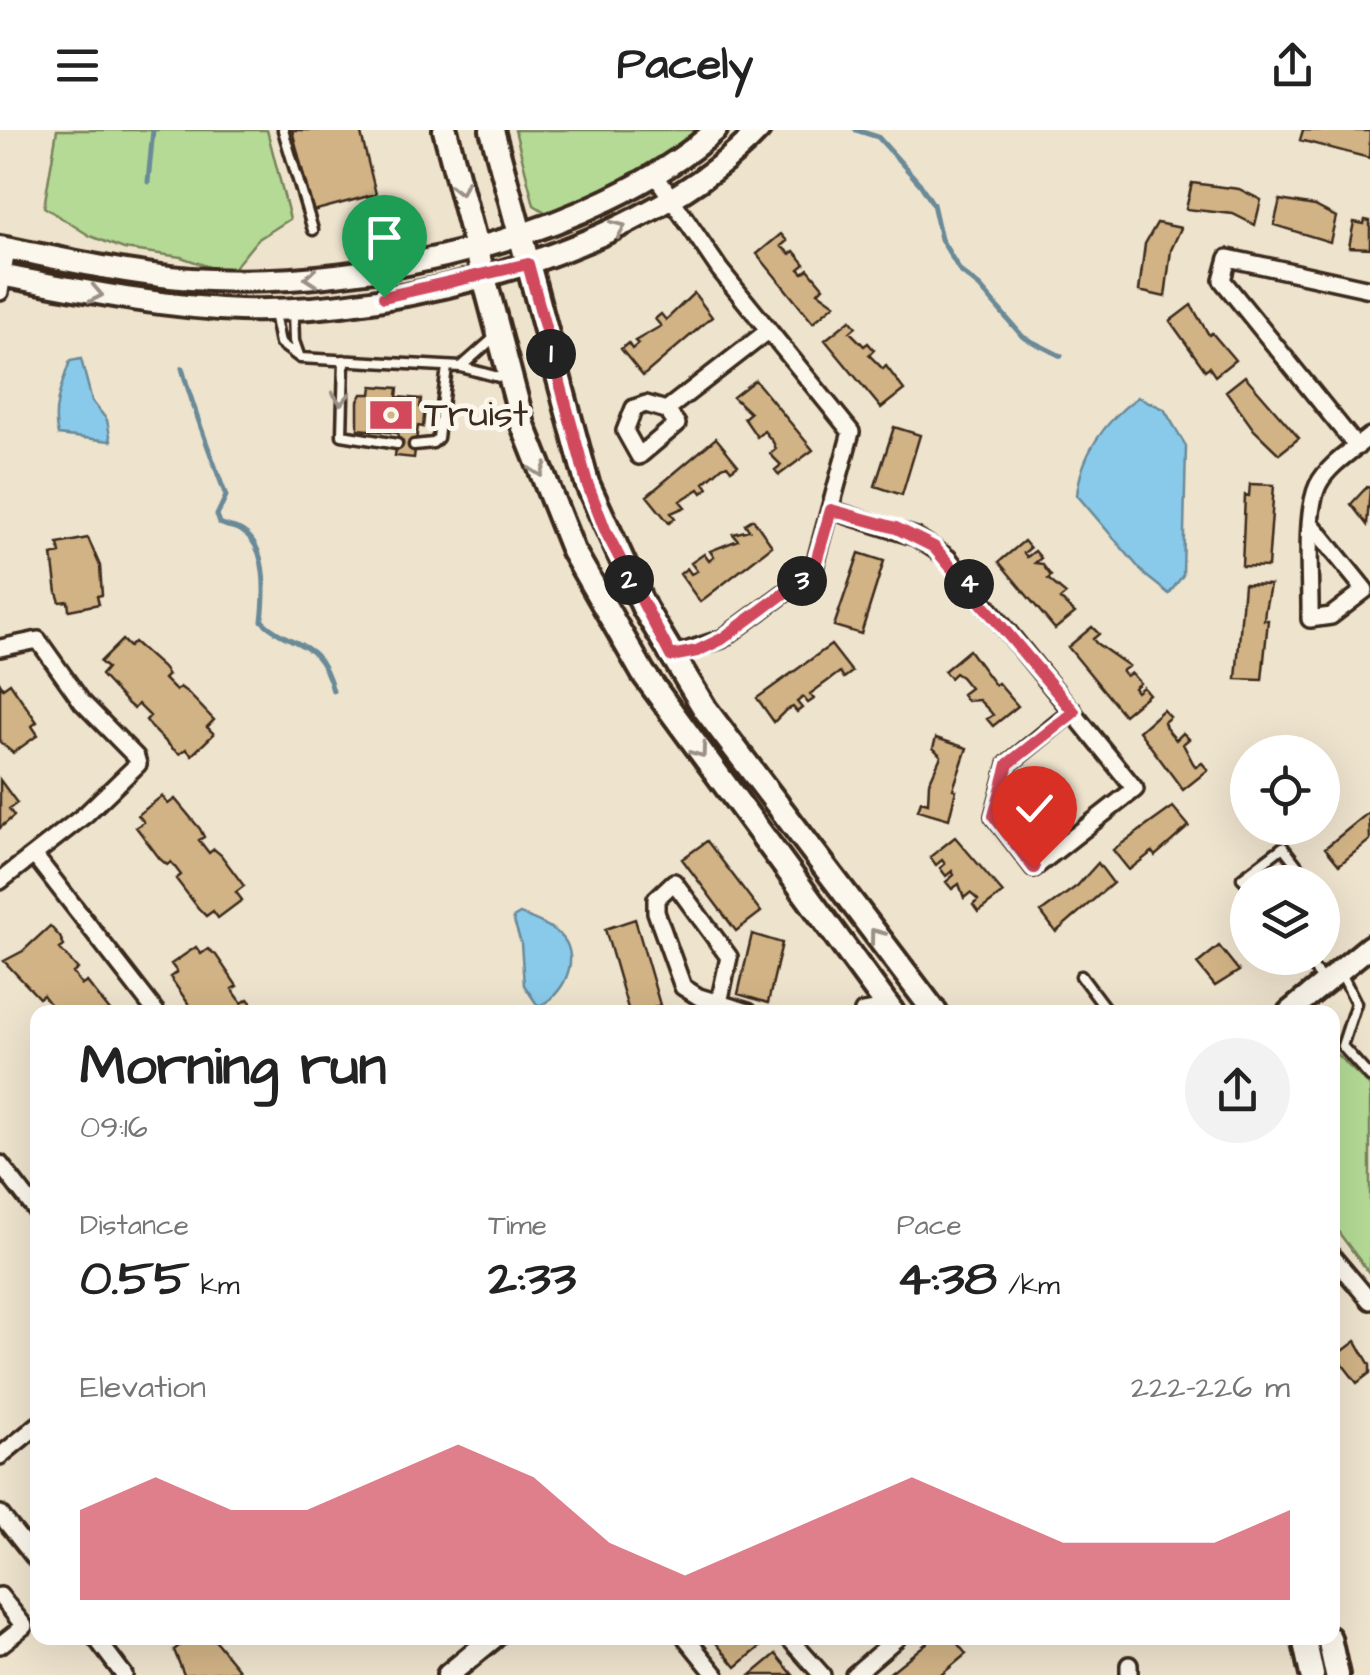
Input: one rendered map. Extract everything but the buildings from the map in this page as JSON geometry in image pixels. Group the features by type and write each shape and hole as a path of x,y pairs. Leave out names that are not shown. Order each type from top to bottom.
{"main road":[{"path":"445,130 510,380 548,498 612,622 681,726 886,1005"},
{"path":"492,130 587,483 606,532 671,656 930,1005"},
{"path":"4,248 151,275 242,281 371,270 520,236 616,198 656,176 716,130"},
{"path":"1,281 147,304 283,309 384,297 528,264 632,223 674,200 759,130"},
{"path":"1298,1005 1370,946"},
{"path":"458,1672 486,1645"},
{"path":"1306,1645 1312,1675"},
{"path":"1331,1645 1337,1675"}],"street":[{"path":"656,176 768,331 851,432 813,572 722,639 697,651 671,656"},
{"path":"1,281 4,248"},
{"path":"1313,526 1365,590 1331,616 1310,619 1313,526 1318,486 1364,442 1222,280 1228,258 1370,290"},
{"path":"666,410 768,331"},
{"path":"831,510 896,528 934,547 1074,712 1134,789 1034,868 994,816 1008,764 1074,712"},
{"path":"0,648 38,640 82,702 136,757 138,764 0,881"},
{"path":"34,855 151,1005"},
{"path":"719,1003 728,957 674,882 656,900 656,912 680,980 688,993 719,1003 725,1005"},
{"path":"0,1164 30,1203"},
{"path":"1340,1265 1370,1300"},
{"path":"0,1456 30,1432"},
{"path":"0,1514 30,1552"},
{"path":"0,1596 24,1626"},
{"path":"0,1645 30,1621"},
{"path":"101,1645 124,1675"},
{"path":"692,1645 716,1675"},
{"path":"795,1645 822,1675"},
{"path":"854,1675 889,1645"}],"lane":[{"path":"283,130 313,230"},
{"path":"283,309 280,344 300,358 460,367 510,380"},
{"path":"283,309 300,358"},
{"path":"460,367 498,334"},
{"path":"344,360 342,436 397,444"},
{"path":"414,446 433,443 438,438 446,367"},
{"path":"1259,865 1283,847 1297,865"},
{"path":"1329,975 1356,1003 1342,1046 1370,1077"},
{"path":"1080,976 1103,1005"}],"green space":[{"path":"57,130 267,130 290,219 257,240 234,268 215,269 181,257 124,249 90,236 44,207"},
{"path":"515,130 702,130 681,148 558,220 534,205"},
{"path":"1340,1058 1370,1086 1370,1274 1340,1234"}],"water":[{"path":"81,359 92,401 107,420 111,441 58,435 56,416 61,388 70,361"},
{"path":"1138,397 1164,409 1186,446 1183,575 1169,594 1145,575 1077,495 1089,452 1115,417"},
{"path":"520,914 543,924 559,934 568,947 566,977 555,995 540,1005 524,985 521,943 513,918"}],"waterway":[{"path":"148,182 153,130"},
{"path":"856,130 878,137 920,184 933,204 941,239 960,271 980,287 1023,337 1061,356"},
{"path":"182,368 226,496 217,515 220,523 251,538 261,560 262,621 312,652 327,673 333,691"}],"place":[{"name":"Truist","path":"391,415"}],"route":[{"path":"384,297 528,264 587,483 606,532 671,656 697,651 722,639 813,572 831,510 896,528 948,558 1074,712 1008,764 994,816 1034,868"}]}
